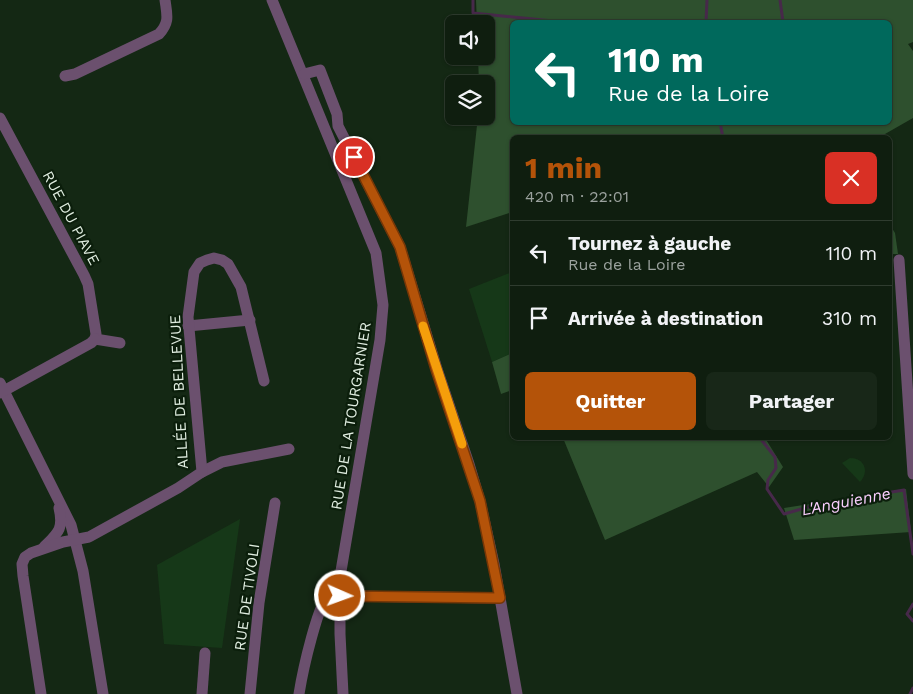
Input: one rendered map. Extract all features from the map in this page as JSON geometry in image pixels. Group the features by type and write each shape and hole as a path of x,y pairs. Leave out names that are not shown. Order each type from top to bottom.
{"street":[{"path":"65,76 75,74 159,34 165,27 168,19 165,0"},
{"name":"RUE DE LA TOURGARNIER","path":"272,0 309,86 376,253 383,305 376,371 343,557 340,591 343,694"},
{"path":"304,74 320,70 337,114 338,126 400,247 436,369 480,501 517,694"},
{"path":"309,86 323,81"},
{"name":"RUE DU PIAVE","path":"0,118 88,284 96,334 95,339"},
{"name":"ALLÉE DE BELLEVUE","path":"44,547 89,537 194,479 202,472 188,326 191,286 194,272 200,264 214,258 222,260 228,264 241,287 264,381"},
{"path":"899,260 913,474"},
{"path":"188,326 250,320"},
{"path":"103,694 82,563 71,525 1,389 91,343 95,339 120,343"},
{"path":"202,472 222,462 289,449"},
{"path":"41,694 22,564 25,557 44,547 62,525 56,493"},
{"name":"RUE DE TIVOLI","path":"250,694 259,603 275,504"},
{"path":"299,694 306,656 318,616 330,592 335,587 340,591 500,598"},
{"path":"202,694 205,653"}],"green space":[{"path":"476,0 913,0 913,42 908,44 913,51 913,118 883,135 510,135 510,213 466,227 477,125 495,125 495,75 479,75 478,65 495,65 495,15 477,15"},
{"path":"892,228 895,233 898,254 892,254"},
{"path":"510,273 510,354 492,362 469,289"},
{"path":"510,354 510,391 501,394 492,362"},
{"path":"564,440 766,440 783,467 769,487 757,472 605,540"},
{"path":"850,458 859,460 864,466 865,474 860,482 842,463"},
{"path":"906,489 911,532 794,540 784,508"},
{"path":"240,519 222,648 164,644 157,565"}],"waterway":[{"name":"L'Anguienne","path":"473,0 473,13 543,20"},
{"name":"L'Anguienne","path":"706,20 707,0"},
{"name":"L'Anguienne","path":"780,0 783,20"},
{"name":"L'Anguienne","path":"721,125 722,135"},
{"name":"L'Anguienne","path":"762,440 775,457 776,468 768,480 767,489 784,514 819,504 904,490 913,554"},
{"name":"L'Anguienne","path":"913,604 907,614 913,621"},
{"name":"L'Anguienne","path":"910,694 913,688"}],"slow traffic":[{"path":"423,326 462,444"}],"route":[{"path":"340,596 500,598 480,501 436,369 400,247 354,157"}]}
